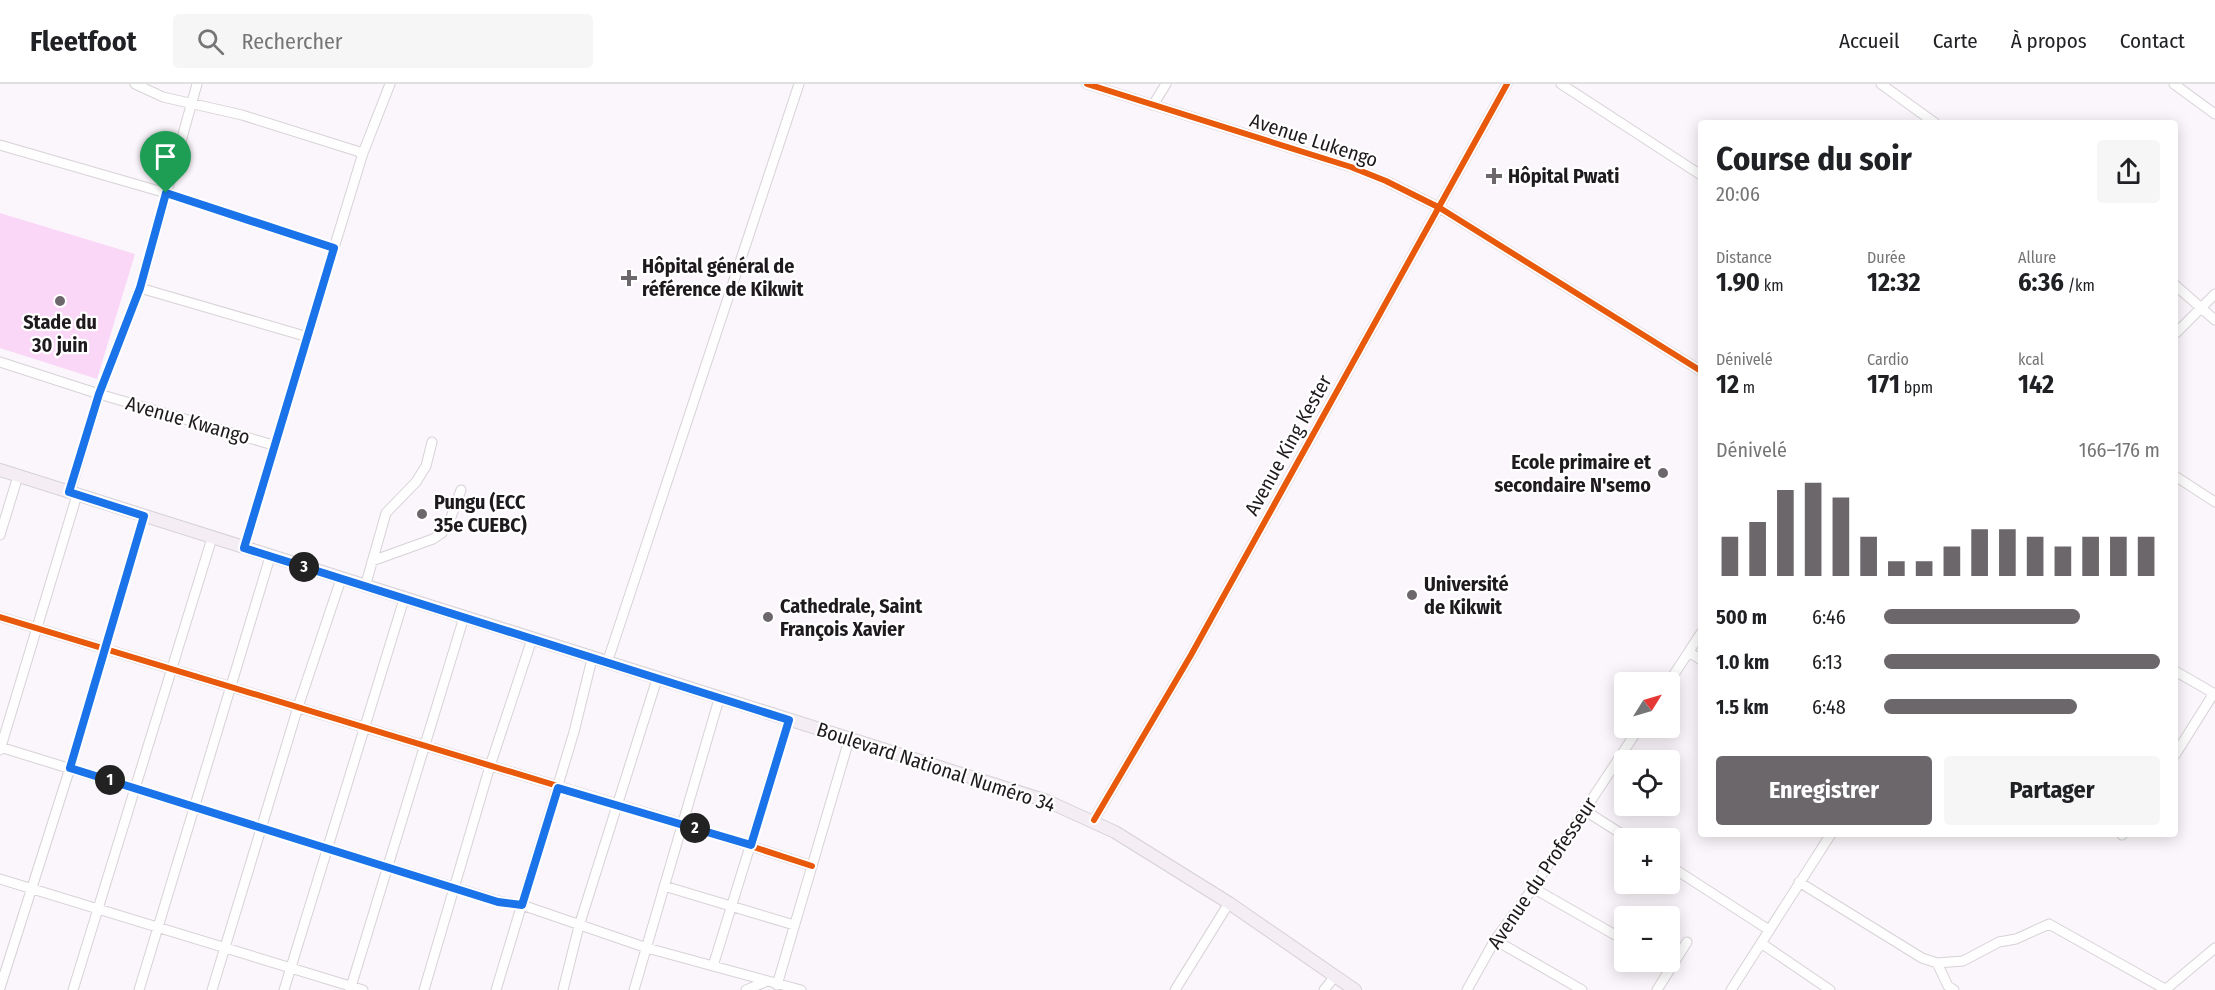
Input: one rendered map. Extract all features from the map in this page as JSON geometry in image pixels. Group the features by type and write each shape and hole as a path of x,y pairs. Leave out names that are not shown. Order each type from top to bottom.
{"main road":[{"name":"Boulevard National Numéro 34","path":"0,470 1047,801 1094,820 1229,903 1355,990"}],"street":[{"path":"135,84 164,97 194,103 363,153"},
{"path":"198,84 140,288 99,394 37,628 0,748 262,827 498,902 522,905 647,948 801,990"},
{"path":"244,548 273,445 363,153 390,84"},
{"path":"607,663 799,84"},
{"name":"Avenue Lukengo","path":"1087,84 1351,167 1440,208 1698,369"},
{"path":"1153,105 1166,84"},
{"name":"Avenue King Kester","path":"1094,820 1183,670 1388,295 1440,208 1507,84"},
{"path":"1561,84 1698,174"},
{"path":"1881,84 1931,120"},
{"path":"2174,84 2215,114"},
{"path":"0,145 166,193 334,248"},
{"path":"140,288 308,337"},
{"path":"2178,288 2200,310 2215,320"},
{"path":"2178,331 2215,294"},
{"name":"Avenue Kwango","path":"0,362 99,394 273,445"},
{"path":"365,587 386,513 416,482 426,466 432,442"},
{"path":"0,535 18,476"},
{"path":"2178,478 2215,501"},
{"path":"372,561 433,539 442,533 461,490"},
{"path":"0,988 33,890 144,516"},
{"path":"73,990 212,538"},
{"path":"139,990 270,556"},
{"path":"212,990 298,707 341,579"},
{"path":"284,990 404,599"},
{"path":"0,617 171,667 558,788 683,824 812,866"},
{"path":"351,988 465,617"},
{"path":"1676,672 1698,638"},
{"path":"424,990 490,766 532,639"},
{"path":"1689,652 1698,658"},
{"path":"496,990 558,788 592,659"},
{"path":"2178,673 2215,693 2178,750"},
{"path":"563,990 579,926 657,679"},
{"path":"634,990 719,699"},
{"path":"713,966 789,720"},
{"name":"Avenue du Professeur","path":"1467,990 1495,940 1533,888 1632,738"},
{"path":"777,985 849,740"},
{"path":"1584,810 1614,829"},
{"path":"1731,990 1829,837"},
{"path":"1680,872 1769,930"},
{"path":"0,879 363,990"},
{"path":"1799,882 1922,958 1937,963 1963,961 1999,942 2016,939 2049,924 2165,990 2215,948"},
{"path":"664,886 794,925"},
{"path":"1533,888 1614,934"},
{"path":"1175,990 1229,903"},
{"path":"1495,940 1582,990"},
{"path":"1680,952 1687,942"},
{"path":"1761,943 1830,990"},
{"path":"1937,963 1948,986 1954,990"},
{"path":"1657,990 1667,972"},
{"path":"1324,990 1335,976"},
{"path":"746,990 765,982"}],"shaded area":[{"name":"Stade du 30 juin","path":"0,213 135,254 97,379 0,348"}],"cycle path":[{"path":"1087,84 1351,167 1386,181 1440,208 1698,369"},
{"path":"1094,820 1191,655 1507,84"},
{"path":"0,617 683,824 812,866"}],"place":[{"name":"Hôpital Pwati","path":"1494,176"},
{"name":"Hôpital général de référence de Kikwit","path":"629,278"},
{"name":"Stade du 30 juin","path":"60,301"},
{"name":"Ecole primaire et secondaire N'semo","path":"1663,473"},
{"name":"Pungu (ECC 35e CUEBC)","path":"422,514"},
{"name":"Université de Kikwit","path":"1412,595"},
{"name":"Cathedrale, Saint François Xavier","path":"768,617"}],"route":[{"path":"166,193 334,248 273,445 244,548 789,720 751,845 558,788 522,905 498,902 70,768 144,516 69,492 99,394 140,288 166,193"}]}
